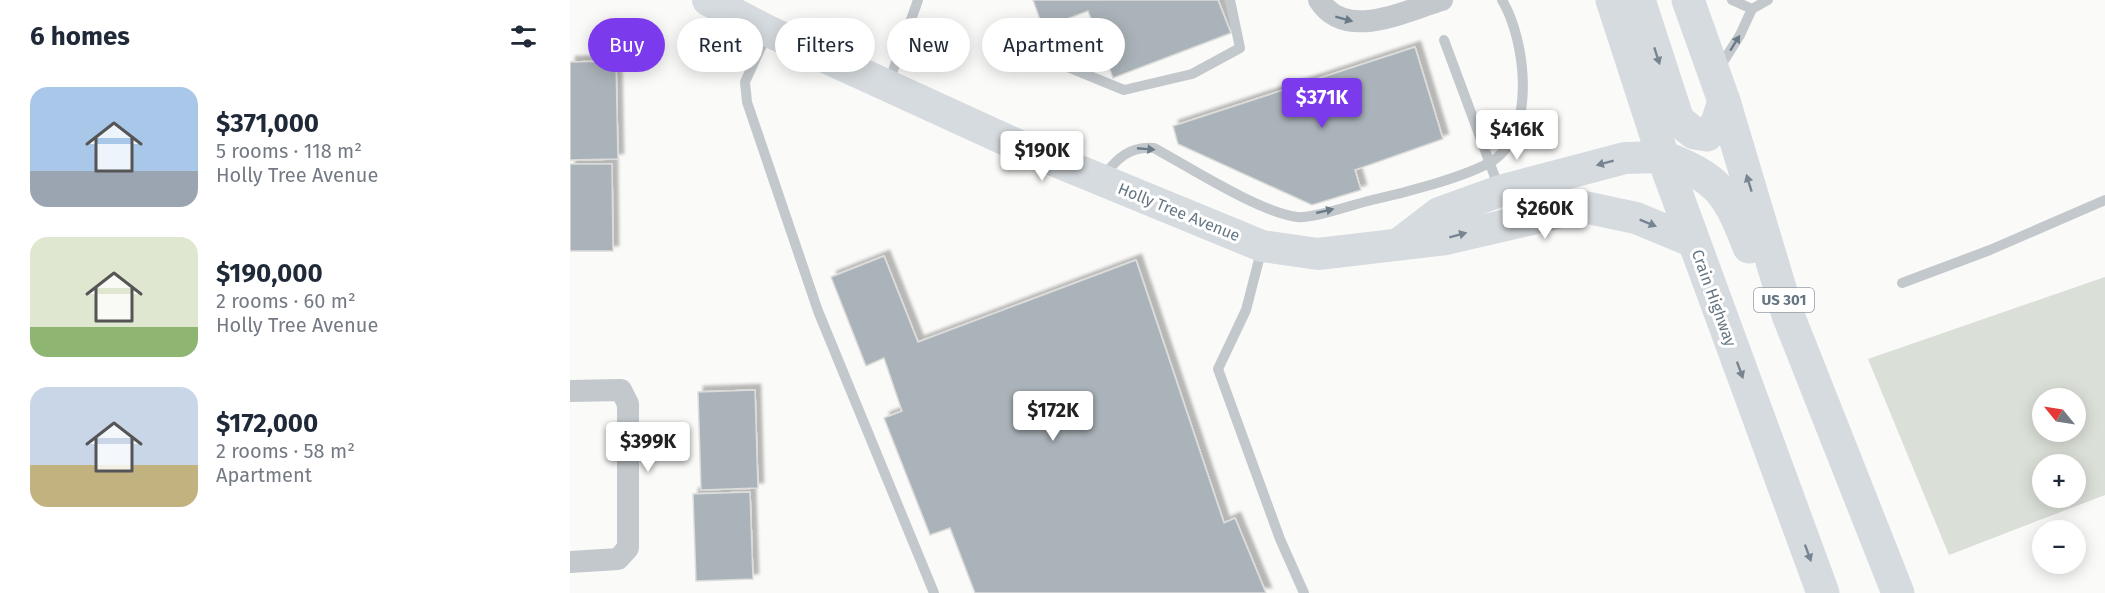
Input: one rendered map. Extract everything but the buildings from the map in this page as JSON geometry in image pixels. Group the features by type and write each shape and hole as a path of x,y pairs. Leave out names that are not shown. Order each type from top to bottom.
{"highway":[{"name":"Crain Highway","path":"1612,0 1663,157 1823,593"},
{"path":"1639,0 1678,120 1694,133 1707,135 1717,123 1720,88"},
{"name":"US 301","path":"1688,0 1720,88 1788,315 1893,581"},
{"path":"1663,157 1706,176 1720,188 1736,212 1811,411 1835,486 1856,525 1893,581"}],"street":[{"name":"Holly Tree Avenue","path":"708,0 768,31 888,86 1101,180 1262,246 1318,254 1446,238 1584,207 1636,219 1694,242"},
{"path":"1319,0 1326,12 1340,20 1356,22 1377,20 1442,0"},
{"name":"Holly Tree Avenue","path":"1400,243 1439,213 1500,191 1625,158 1663,157"},
{"path":"570,391 621,390 628,404 628,548 618,560 570,562"}],"lane":[{"path":"888,86 918,0"},
{"path":"1080,72 1124,90 1192,74 1240,48 1230,0"},
{"path":"1101,180 1113,164 1138,147 1154,148 1263,206 1299,217 1383,198 1489,163 1510,142 1524,97 1523,67 1502,0"},
{"path":"1732,0 1752,9"},
{"path":"1720,88 1752,9 1768,0"},
{"path":"768,31 745,82 747,102 818,311 934,593"},
{"path":"1444,39 1500,191"},
{"path":"1902,283 1990,250 2105,200"},
{"path":"1262,246 1246,310 1218,369 1280,539 1304,593"}],"shaded area":[{"path":"2105,277 2105,495 2086,502 2086,454 2032,454 2032,508 2071,508 2040,520 2032,520 2032,523 1949,555 1868,359"}]}
